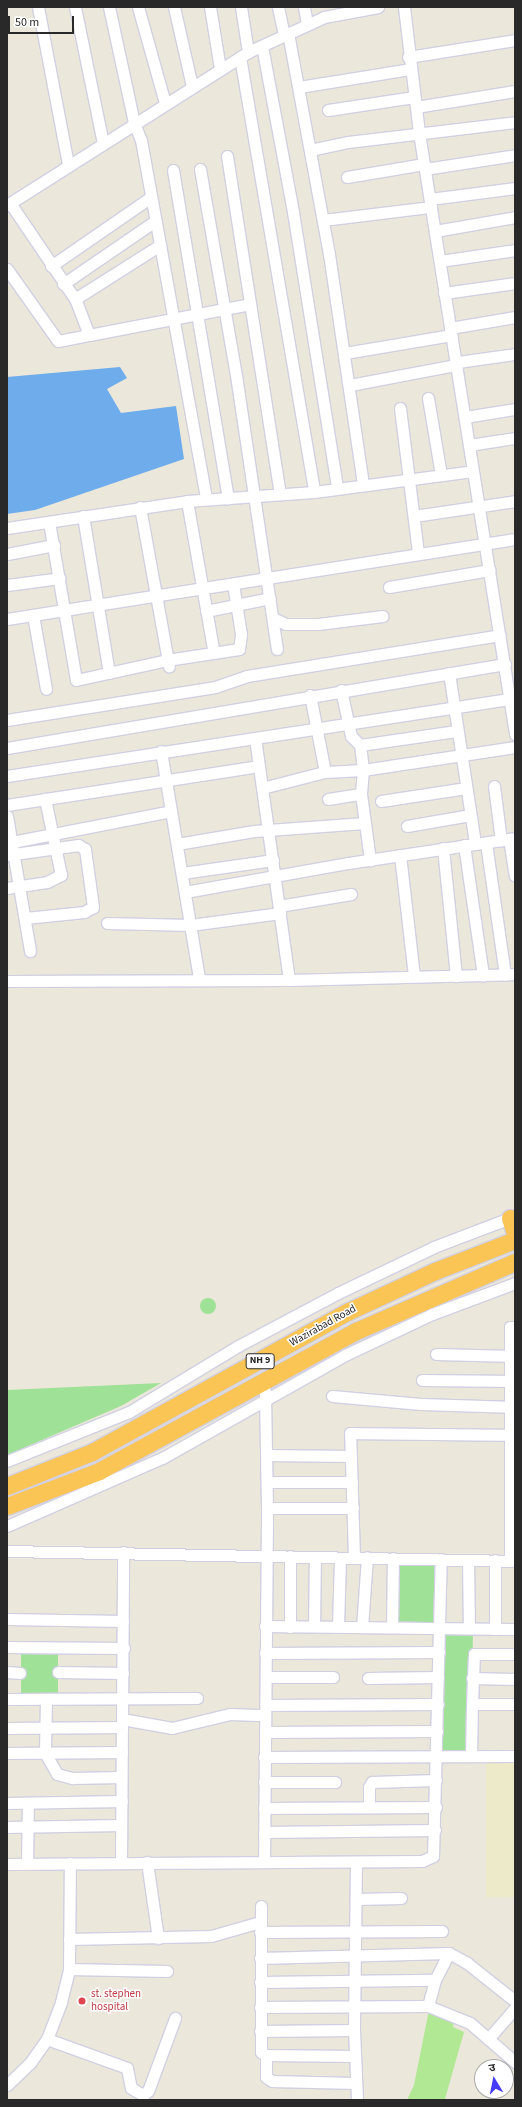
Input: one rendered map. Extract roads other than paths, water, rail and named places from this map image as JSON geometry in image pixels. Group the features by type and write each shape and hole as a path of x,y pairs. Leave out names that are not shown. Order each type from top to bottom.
{"highway":[{"name":"Wazirabad Road","path":"7,1486 92,1452 347,1312 435,1271 515,1240"},
{"name":"Wazirabad Road","path":"7,1506 99,1470 265,1389 356,1331 515,1262"}],"street":[{"path":"38,7 68,164"},
{"path":"75,7 103,143"},
{"path":"109,7 134,123 141,140 206,499"},
{"path":"138,7 165,102"},
{"path":"174,7 192,86"},
{"path":"210,7 220,69"},
{"path":"241,7 244,55 314,492"},
{"path":"278,7 299,87 323,220 350,385 363,485"},
{"path":"304,7 307,24"},
{"path":"89,335 75,299 8,204 165,102 244,55 324,17 353,9 378,7"},
{"path":"404,7 408,57 418,133 431,203 444,293 512,704 515,734"},
{"path":"408,57 515,40"},
{"path":"262,46 293,212 337,488"},
{"path":"299,87 410,69"},
{"path":"328,110 515,91"},
{"path":"310,150 418,133 515,122"},
{"path":"347,177 515,155"},
{"path":"227,156 280,494"},
{"path":"200,169 224,309 277,649"},
{"path":"173,170 228,498"},
{"path":"323,220 515,188"},
{"path":"51,266 151,197"},
{"path":"435,231 515,217"},
{"path":"63,284 155,221"},
{"path":"75,299 160,246"},
{"path":"440,261 515,250"},
{"path":"7,269 58,341 172,317 250,304"},
{"path":"444,293 515,283"},
{"path":"345,353 515,317"},
{"path":"350,385 456,365 458,362 515,354"},
{"path":"428,398 441,475"},
{"path":"400,408 418,554"},
{"path":"465,416 515,408"},
{"path":"470,445 515,438"},
{"path":"7,528 187,501 254,498 280,494 314,492 409,478 474,471"},
{"path":"187,501 201,589 213,649"},
{"path":"414,516 515,501"},
{"path":"140,507 168,663"},
{"path":"83,516 109,673"},
{"path":"49,522 66,609 76,680 239,648 241,634 233,584"},
{"path":"7,619 267,579 485,542 515,539"},
{"path":"7,554 54,545"},
{"path":"388,587 490,570"},
{"path":"7,585 60,578"},
{"path":"206,612 270,598"},
{"path":"33,615 46,689"},
{"path":"273,618 286,624 318,624 383,616"},
{"path":"7,720 215,687 247,676 500,635"},
{"path":"7,748 310,695 505,664"},
{"path":"7,981 199,979 289,980 510,975 475,844 461,754 456,732 449,673"},
{"path":"341,690 351,736 360,745 363,770 361,794 370,860"},
{"path":"310,695 325,772"},
{"path":"7,776 161,751 316,729 454,707 512,704"},
{"path":"360,745 456,732"},
{"path":"255,738 289,980"},
{"path":"262,788 325,772 363,770 515,747"},
{"path":"161,751 167,779 199,979"},
{"path":"7,805 167,779 259,766"},
{"path":"494,786 508,839 515,876"},
{"path":"381,801 466,788"},
{"path":"328,799 361,794"},
{"path":"7,888 47,882 61,875 45,799"},
{"path":"12,842 53,832 171,811"},
{"path":"407,826 470,815"},
{"path":"7,816 8,828 12,842 11,854 20,886 30,951"},
{"path":"177,844 268,830 365,823"},
{"path":"185,892 442,848 508,839"},
{"path":"475,844 483,976"},
{"path":"11,854 78,845 85,850 92,907 84,912 25,918"},
{"path":"442,848 456,976"},
{"path":"400,855 414,976"},
{"path":"182,873 273,860"},
{"path":"107,923 190,926 280,910 351,894"},
{"path":"7,1461 129,1412 238,1346 338,1293 434,1247 513,1222"},
{"path":"7,1526 164,1457 265,1389 401,1328 515,1283"},
{"path":"7,1551 123,1552 512,1561 513,1356 510,1327 515,1327"},
{"path":"436,1354 513,1356"},
{"path":"422,1380 513,1381"},
{"path":"264,1862 264,1757 266,1710 265,1626 267,1556 267,1455 265,1389"},
{"path":"332,1396 421,1404 513,1407"},
{"path":"354,1557 350,1433 512,1435"},
{"path":"267,1455 351,1456"},
{"path":"267,1482 352,1482"},
{"path":"267,1508 352,1508"},
{"path":"121,1862 122,1699 124,1648 123,1552"},
{"path":"290,1556 290,1627"},
{"path":"314,1626 315,1557"},
{"path":"362,1627 367,1557"},
{"path":"338,1626 340,1558"},
{"path":"392,1627 393,1558"},
{"path":"7,1864 121,1862 356,1862 428,1860 435,1852 441,1559"},
{"path":"468,1560 469,1628"},
{"path":"495,1560 495,1629"},
{"path":"7,1619 123,1621"},
{"path":"265,1626 515,1629"},
{"path":"7,1646 124,1648"},
{"path":"265,1653 439,1652"},
{"path":"471,1756 472,1678 475,1654 515,1654"},
{"path":"7,1672 20,1673"},
{"path":"58,1672 123,1673"},
{"path":"266,1677 332,1677"},
{"path":"368,1678 438,1677"},
{"path":"472,1678 515,1679"},
{"path":"7,1699 197,1698"},
{"path":"46,1699 45,1752 52,1768 64,1777 121,1777"},
{"path":"7,1728 45,1728 122,1723 172,1728 230,1714 266,1710 438,1704"},
{"path":"472,1704 515,1704"},
{"path":"265,1732 437,1731"},
{"path":"7,1753 122,1752"},
{"path":"264,1757 515,1756"},
{"path":"369,1807 369,1787 372,1782 436,1780"},
{"path":"264,1782 335,1782"},
{"path":"7,1803 122,1801"},
{"path":"27,1864 28,1802"},
{"path":"264,1808 436,1807"},
{"path":"7,1827 121,1825"},
{"path":"264,1832 435,1830"},
{"path":"147,1862 158,1938"},
{"path":"356,1862 357,1932 354,2006 354,2056 358,2100"},
{"path":"7,2084 30,2063 47,2039 70,1969 70,1863"},
{"path":"356,1899 401,1898"},
{"path":"260,1906 260,2050 266,2055 354,2056"},
{"path":"70,1939 211,1936 260,1927 357,1932 442,1932"},
{"path":"260,1958 449,1953 515,2001"},
{"path":"428,2006 435,1980 449,1953"},
{"path":"70,1969 167,1971"},
{"path":"260,1982 435,1980"},
{"path":"260,2007 428,2006 466,2021 515,2062"},
{"path":"488,2038 515,2008"},
{"path":"47,2039 127,2068 132,2088 143,2095 148,2091 175,2018"},
{"path":"260,2031 354,2030"},
{"path":"266,2055 266,2077 272,2081 356,2083"}],"water":[{"path":"120,367 127,378 107,389 121,413 176,406 184,459 35,510 7,514 7,377"}],"place":[{"name":"st. stephen hospital","path":"82,2001"}]}
